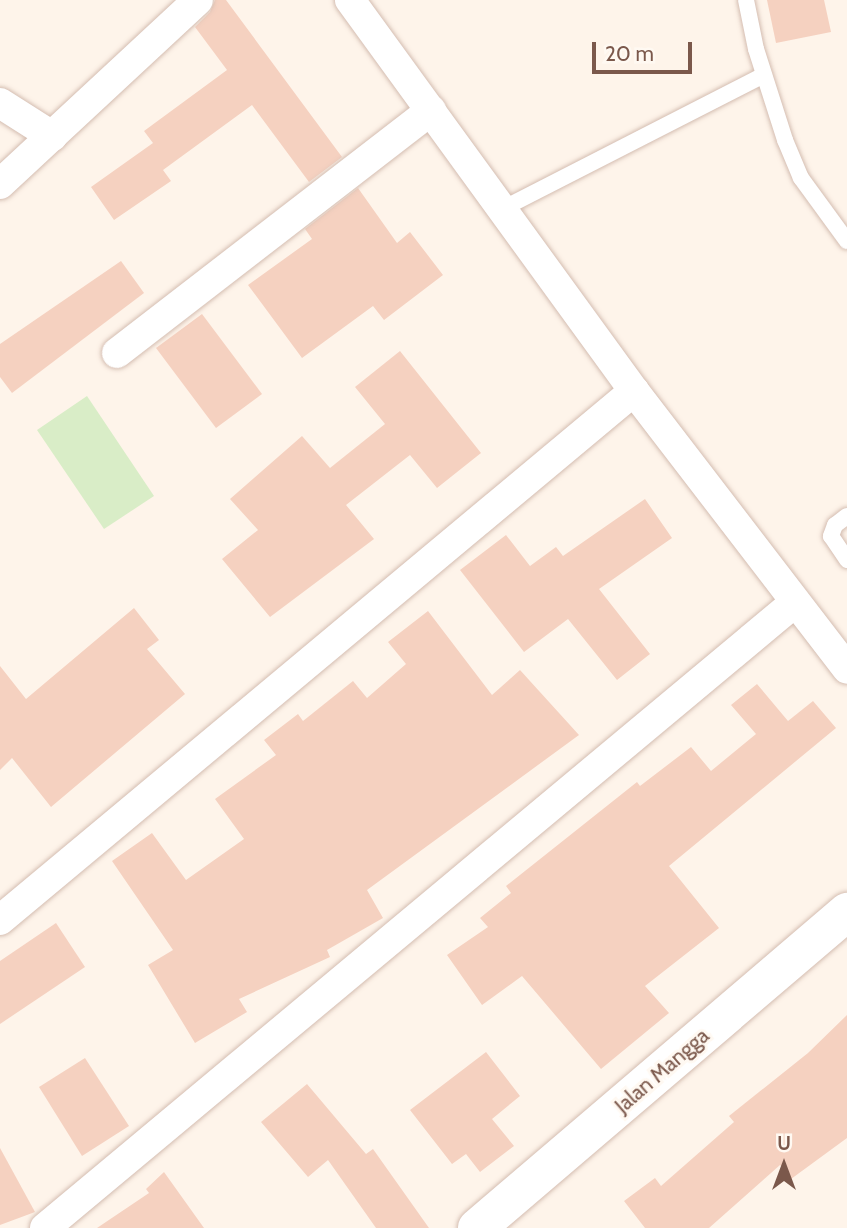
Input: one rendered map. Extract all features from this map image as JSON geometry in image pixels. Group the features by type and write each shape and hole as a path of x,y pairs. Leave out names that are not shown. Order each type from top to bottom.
{"street":[{"path":"0,184 198,0"},
{"path":"350,0 634,391 847,669"},
{"path":"0,103 52,136"},
{"path":"117,353 431,110"},
{"path":"0,920 634,391"},
{"path":"46,1228 794,603"},
{"name":"Jalan Mangga","path":"477,1228 847,912"}],"lane":[{"path":"746,0 764,75 801,178 847,241"},
{"path":"502,208 764,75"},
{"path":"847,516 835,525 831,536 847,560"}],"green space":[{"path":"87,396 154,496 104,529 37,430"}],"building":[{"path":"215,0 226,0 342,157 309,182 252,105 163,170 171,181 114,220 91,187 153,143 144,131 227,70 195,27 210,12"},
{"path":"767,0 824,0 831,32 776,43"},
{"path":"358,188 397,243 410,232 443,275 384,320 373,306 302,358 248,285 312,239 305,229"},
{"path":"121,261 144,293 12,393 0,377 0,344"},
{"path":"202,314 262,394 216,428 156,348"},
{"path":"400,351 481,453 437,488 410,455 346,505 374,539 270,617 222,559 258,530 230,499 302,436 330,468 385,424 355,387"},
{"path":"645,499 672,538 599,589 650,654 617,680 568,619 524,652 460,570 506,535 530,566 556,547 563,556"},
{"path":"134,608 159,640 147,649 185,694 51,807 12,758 0,770 0,666 26,699"},
{"path":"428,611 492,695 520,670 579,735 367,890 383,918 327,950 330,957 239,999 247,1012 195,1043 148,965 173,950 112,861 152,833 186,880 244,839 215,799 276,755 264,740 298,714 303,721 353,681 367,698 406,664 388,642"},
{"path":"757,684 788,721 813,701 836,728 669,866 719,928 645,986 669,1013 601,1069 522,976 482,1005 447,955 488,927 480,918 511,893 506,886 637,782 640,786 691,747 711,771 756,734 731,705"},
{"path":"56,923 85,967 0,1024 0,961"},
{"path":"847,1015 847,1138 791,1179 780,1165 709,1228 645,1228 624,1201 655,1178 661,1186 734,1122 729,1116 808,1053"},
{"path":"486,1052 520,1096 492,1119 514,1146 480,1172 466,1154 452,1164 410,1110"},
{"path":"85,1058 129,1126 82,1156 39,1087"},
{"path":"307,1084 366,1154 373,1149 429,1228 376,1228 328,1160 308,1177 261,1122"},
{"path":"0,1148 35,1212 0,1225"},
{"path":"164,1172 204,1228 97,1228 149,1193 146,1189"}]}
